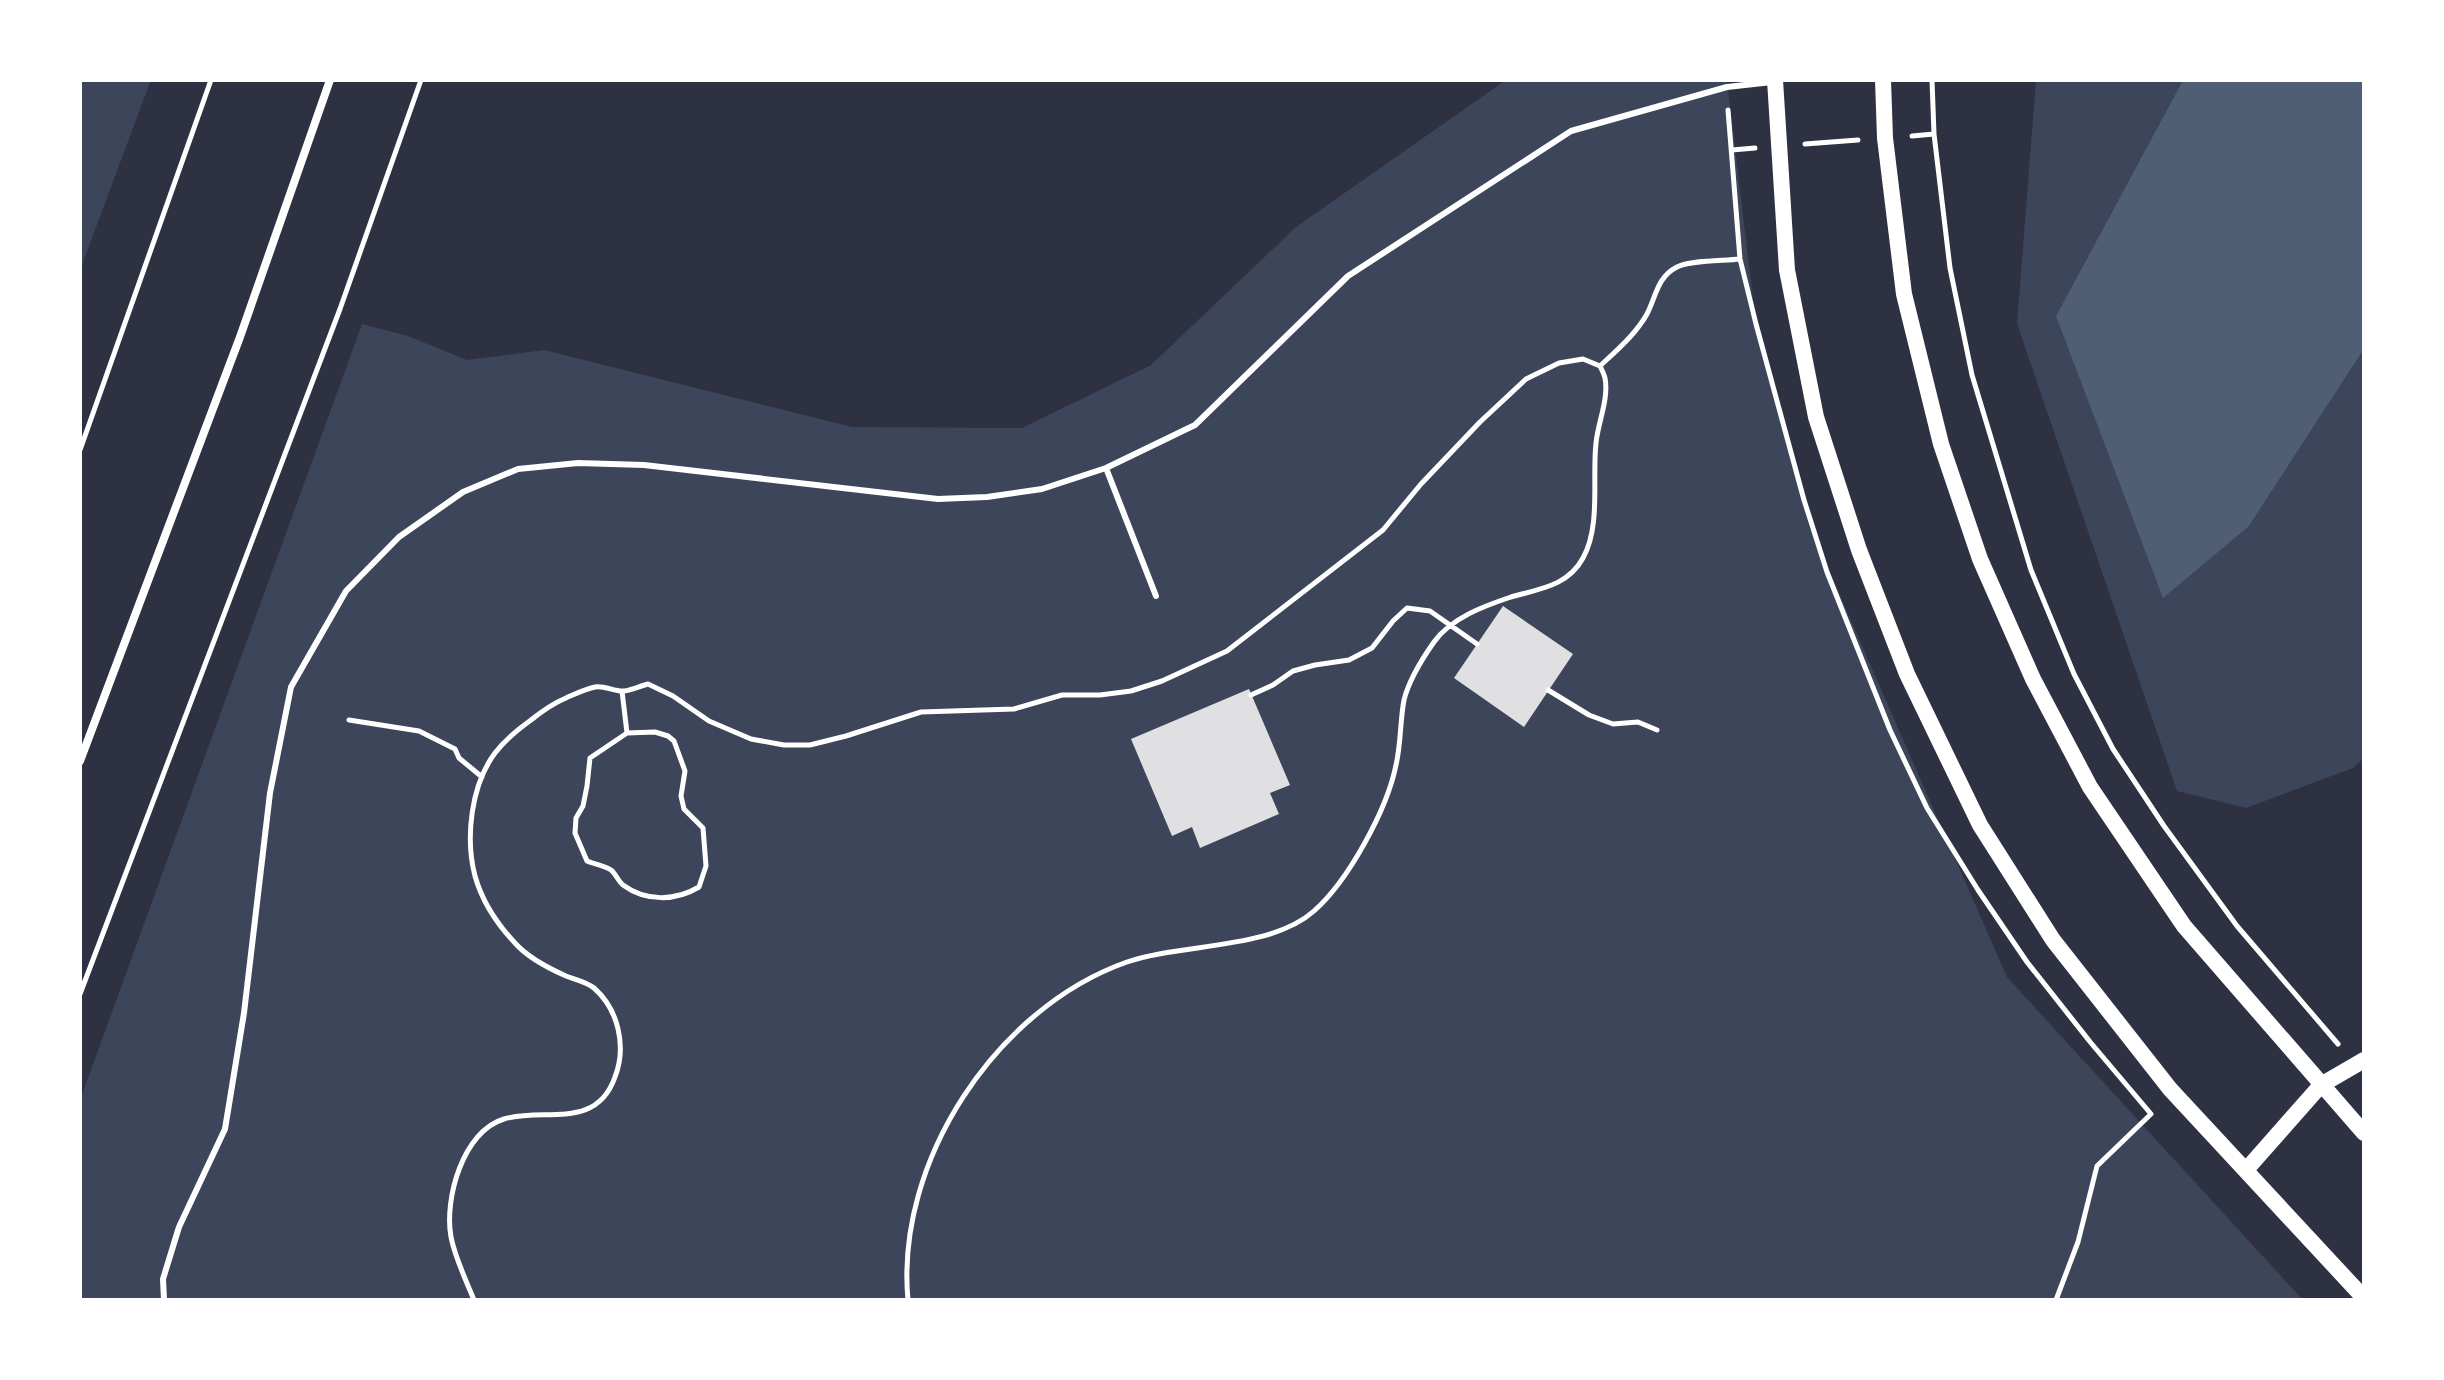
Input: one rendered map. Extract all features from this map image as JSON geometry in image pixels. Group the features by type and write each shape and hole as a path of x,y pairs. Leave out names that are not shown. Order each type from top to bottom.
{"main road":[{"path":"1793,80 1775,81 1787,270 1816,417 1859,550 1907,674 1980,825 2053,940 2170,1089 2364,1298"},
{"path":"1883,80 1885,138 1904,294 1941,444 1980,559 2033,679 2090,787 2184,926 2364,1133"},
{"path":"2246,1170 2321,1085 2360,1062"}],"street":[{"path":"80,761 240,337 330,80"}],"lane":[{"path":"164,1300 163,1279 179,1227 225,1129 244,1013 270,793 291,687 346,591 399,537 463,492 518,469 578,463 644,465 938,499 987,497 1042,489 1106,468 1195,425 1348,276 1571,131 1727,87 1775,81"},
{"path":"1106,468 1156,596"}],"path":[{"path":"80,450 211,80"},
{"path":"80,994 340,309 421,80"},
{"path":"1932,80 1934,134 1950,268 1972,375 2031,570 2074,674 2113,749 2164,826 2237,926 2360,1062"},
{"path":"1732,150 1934,134"},
{"path":"1600,366 1646,315 1658,284 1677,267 1740,259"},
{"path":"474,1300 451,1237 450,1203 457,1172 469,1149 484,1131 503,1119 558,1116 584,1110 602,1099 615,1078 620,1053 620,1031 609,1007 593,986 539,962 517,946 485,900 475,875 471,830 475,800 482,777 494,755 513,733 563,699 597,686 622,691 648,684 673,696 709,721 751,739 784,745 810,745 921,712 1014,709 1062,695 1131,691 1162,681 1227,651 1383,530 1421,484 1526,379 1559,363 1583,359 1600,366 1605,379 1605,400 1596,442 1595,506 1585,557 1572,575 1553,586 1480,608 1436,640 1417,669 1405,699 1396,768 1367,838 1340,881 1314,911 1292,926 1265,935 1160,953 1092,977 1056,997 992,1059 963,1098 938,1141 920,1185 908,1235 908,1300"},
{"path":"1251,695 1293,671 1349,660 1372,648 1407,608 1430,611 1477,644"},
{"path":"1548,690 1589,715 1613,724 1638,722 1657,730"},
{"path":"622,691 627,733"},
{"path":"349,720 419,731 455,749 459,758 482,777"},
{"path":"655,732 668,736 677,747 685,771 681,796 684,809 703,828 706,866 699,887 685,895 664,898 643,896 632,891 619,882 611,870 587,861 575,833 576,818 583,806 590,758 627,733 655,732"},
{"path":"2056,1300 2078,1242 2097,1166 2151,1114 2170,1089"}],"shaded area":[{"path":"80,80 151,80 80,270"},
{"path":"1506,80 1727,80 1756,324 1818,545 2007,977 2303,1300 80,1300 80,1100 362,324 408,336 467,360 544,350 852,427 1022,428 1151,365 1296,227"},
{"path":"2036,80 2183,80 2056,316 2249,526 2364,349 2364,758 2353,768 2246,808 2177,791 2017,324"},
{"path":"2183,80 2364,80 2364,349 2249,526 2163,598 2056,316"}],"building":[{"path":"1503,606 1573,654 1524,727 1454,678"},
{"path":"1249,689 1290,785 1270,793 1279,814 1200,848 1192,827 1172,836 1131,739"}]}
